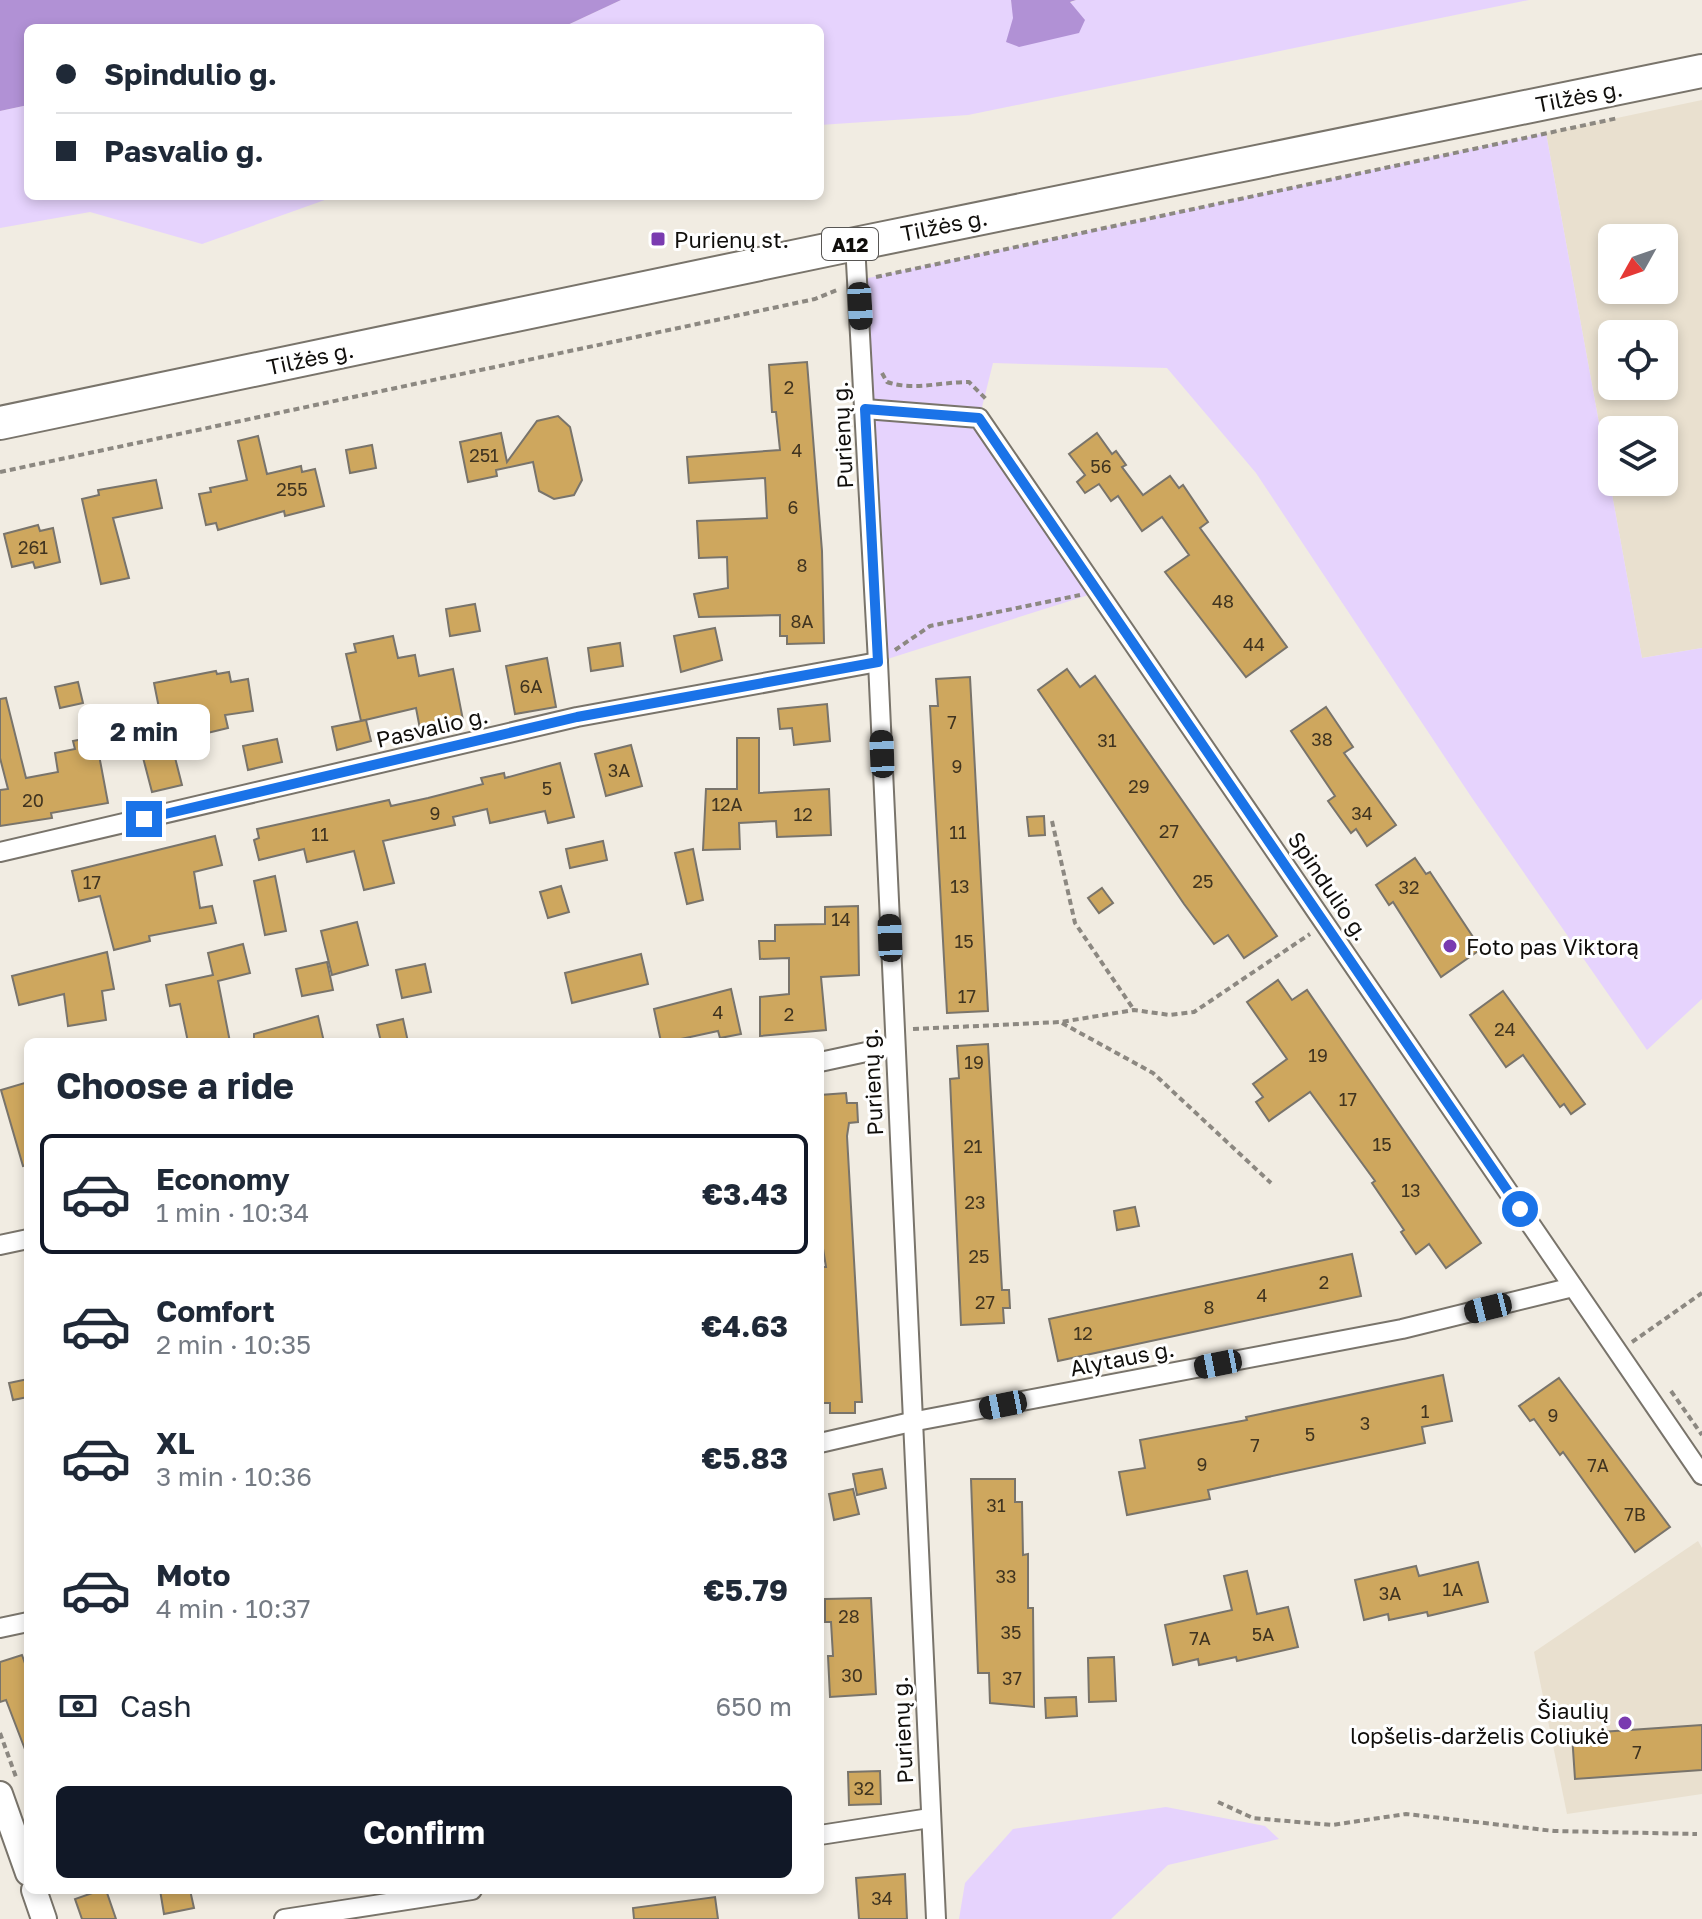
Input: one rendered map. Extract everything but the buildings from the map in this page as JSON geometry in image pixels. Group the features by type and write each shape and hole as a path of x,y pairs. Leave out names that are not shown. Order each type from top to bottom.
{"highway":[{"name":"Tilžės g.","path":"0,423 1702,71"}],"main road":[{"path":"9,1789 24,1855"},
{"path":"35,1894 44,1919"}],"street":[{"name":"Purienų g.","path":"855,244 878,662 936,1919"},
{"name":"Spindulio g.","path":"865,409 979,418 1702,1475"},
{"name":"Pasvalio g.","path":"0,852 577,717 878,662"},
{"path":"824,1061 894,1038"},
{"path":"0,1245 24,1240"},
{"name":"Alytaus g.","path":"824,1442 911,1422 1402,1329 1573,1287"},
{"path":"0,1628 24,1623"},
{"path":"824,1834 930,1818"},
{"path":"284,1919 446,1894"}],"path":[{"path":"878,662 930,626 1098,592"},
{"path":"1052,821 1075,923 1134,1010"},
{"path":"894,1038 1061,1022 1134,1010 1170,1015 1194,1012 1326,923"},
{"path":"1061,1022 1153,1073 1271,1183"},
{"path":"1616,1353 1702,1293"},
{"path":"0,1733 9,1789"},
{"path":"1218,1802 1253,1818 1332,1825 1406,1814 1554,1831 1697,1834"}],"shaded area":[{"path":"0,0 621,0 570,24 24,24 24,106 0,111"},
{"path":"621,0 1011,0 1014,18 1009,32 1076,0 1529,0 968,115 824,125 824,24 570,24"},
{"path":"1011,0 1076,0 1070,2 1085,20 1079,33 1019,47 1006,42 1013,18"},
{"path":"1702,100 1702,648 1642,658 1612,496 1678,496 1678,416 1598,417 1546,133"},
{"path":"24,106 24,200 325,200 202,244 90,212 0,228 0,111"},
{"path":"1546,133 1598,417 1598,496 1612,496 1642,658 1702,648 1702,999 1647,1050 1472,798 1256,473 1167,368 993,363 979,419 1098,592 878,662 859,280"},
{"name":"Šiaulių lopšelis-darželis Coliukė","path":"1698,1541 1702,1548 1702,1794 1567,1814 1534,1652"},
{"path":"1166,1807 1265,1826 1279,1839 1168,1865 1111,1919 959,1919 965,1883 1013,1829"}],"place":[{"name":"Purienų st.","path":"658,239"},
{"name":"Foto pas Viktorą","path":"1450,946"},
{"name":"Šiaulių lopšelis-darželis Coliukė","path":"1625,1723"}],"route":[{"path":"144,819 577,717 878,662 865,409 979,418 1520,1209"}]}
